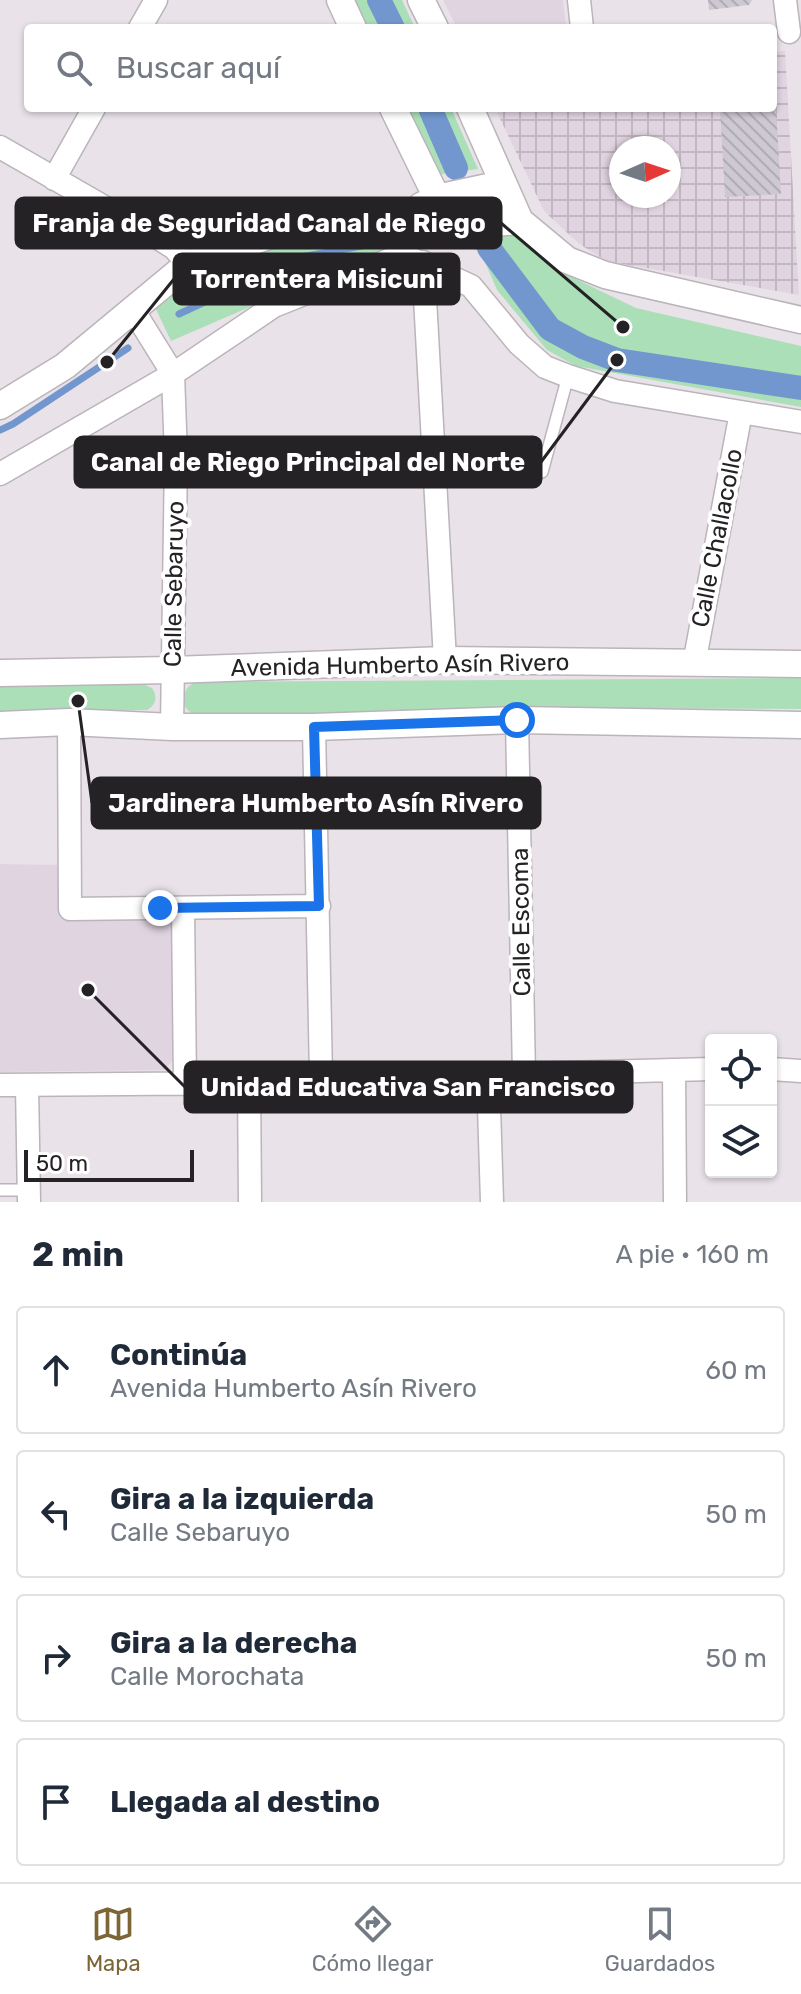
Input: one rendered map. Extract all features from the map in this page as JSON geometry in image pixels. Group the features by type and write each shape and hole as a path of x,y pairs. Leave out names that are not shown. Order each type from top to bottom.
{"street":[{"path":"142,24 156,0"},
{"path":"340,0 351,24"},
{"path":"421,0 433,24"},
{"path":"579,0 582,24"},
{"path":"785,0 788,32"},
{"path":"54,179 92,112"},
{"path":"395,112 437,198 445,227"},
{"path":"472,112 520,221 567,260 605,275 801,320"},
{"path":"0,147 174,248 188,264"},
{"path":"0,406 65,366 188,264 294,227 367,214 409,212 437,198 502,184"},
{"path":"409,212 445,227 520,221"},
{"path":"0,474 173,374 274,306 389,260 410,258 471,286 519,344 545,367 615,391 801,422"},
{"path":"423,262 445,660"},
{"name":"Calle Sebaruyo","path":"132,308 173,374 176,457 172,727"},
{"name":"Calle Challacollo","path":"694,664 741,412"},
{"path":"176,457 433,455"},
{"name":"Avenida Humberto Asín Rivero","path":"0,673 445,660 801,664"},
{"path":"0,725 69,722 172,727 314,727 517,720 801,725"},
{"name":"Calle Escoma","path":"517,720 524,1075"},
{"path":"69,722 70,909 319,906"},
{"path":"314,727 321,1077"},
{"path":"183,908 185,1084"},
{"path":"0,1085 249,1083 321,1077 705,1069"},
{"path":"777,1069 801,1071"},
{"path":"674,1070 675,1202"},
{"path":"488,1075 492,1202"},
{"path":"249,1083 250,1202"},
{"path":"27,1085 29,1196"}],"lane":[{"path":"542,472 568,376"},
{"path":"0,1190 29,1196"}],"shaded area":[{"path":"443,0 563,0 566,24 455,24"},
{"path":"785,51 799,295 606,261 578,243 544,211 497,112 777,112 777,52"},
{"path":"0,864 62,865 60,913 160,908 176,923 175,1057 165,1070 0,1072"}],"green space":[{"path":"350,0 402,0 413,24 362,24"},
{"path":"405,112 453,112 478,169 435,175"},
{"path":"397,221 440,227 445,249 404,247 375,253 171,341 154,305 181,283 283,239"},
{"path":"511,229 561,272 636,308 801,346 801,407 576,366 547,350 497,290 472,232"},
{"path":"801,678 801,709 516,708 195,717 185,707 184,699 187,689 196,682"},
{"path":"143,684 152,688 155,695 154,703 147,710 0,712 0,685"}],"building":[{"path":"708,0 752,0 749,5 709,10"},
{"path":"720,112 776,112 781,194 725,197"}],"waterway":[{"path":"379,0 391,24"},
{"path":"432,112 456,168"},
{"path":"179,314 301,257 406,238"},
{"path":"447,241 489,248"},
{"path":"489,248 550,329 583,347 617,360 801,388"},
{"path":"0,430 128,348"}],"place":[{"name":"Franja de Seguridad Canal de Riego","path":"623,327"},
{"name":"Canal de Riego Principal del Norte","path":"617,360"},
{"name":"Torrentera Misicuni","path":"107,362"},
{"name":"Jardinera Humberto Asín Rivero","path":"78,701"},
{"name":"Unidad Educativa San Francisco","path":"88,990"}],"route":[{"path":"160,908 319,906 314,727 517,720"}]}
